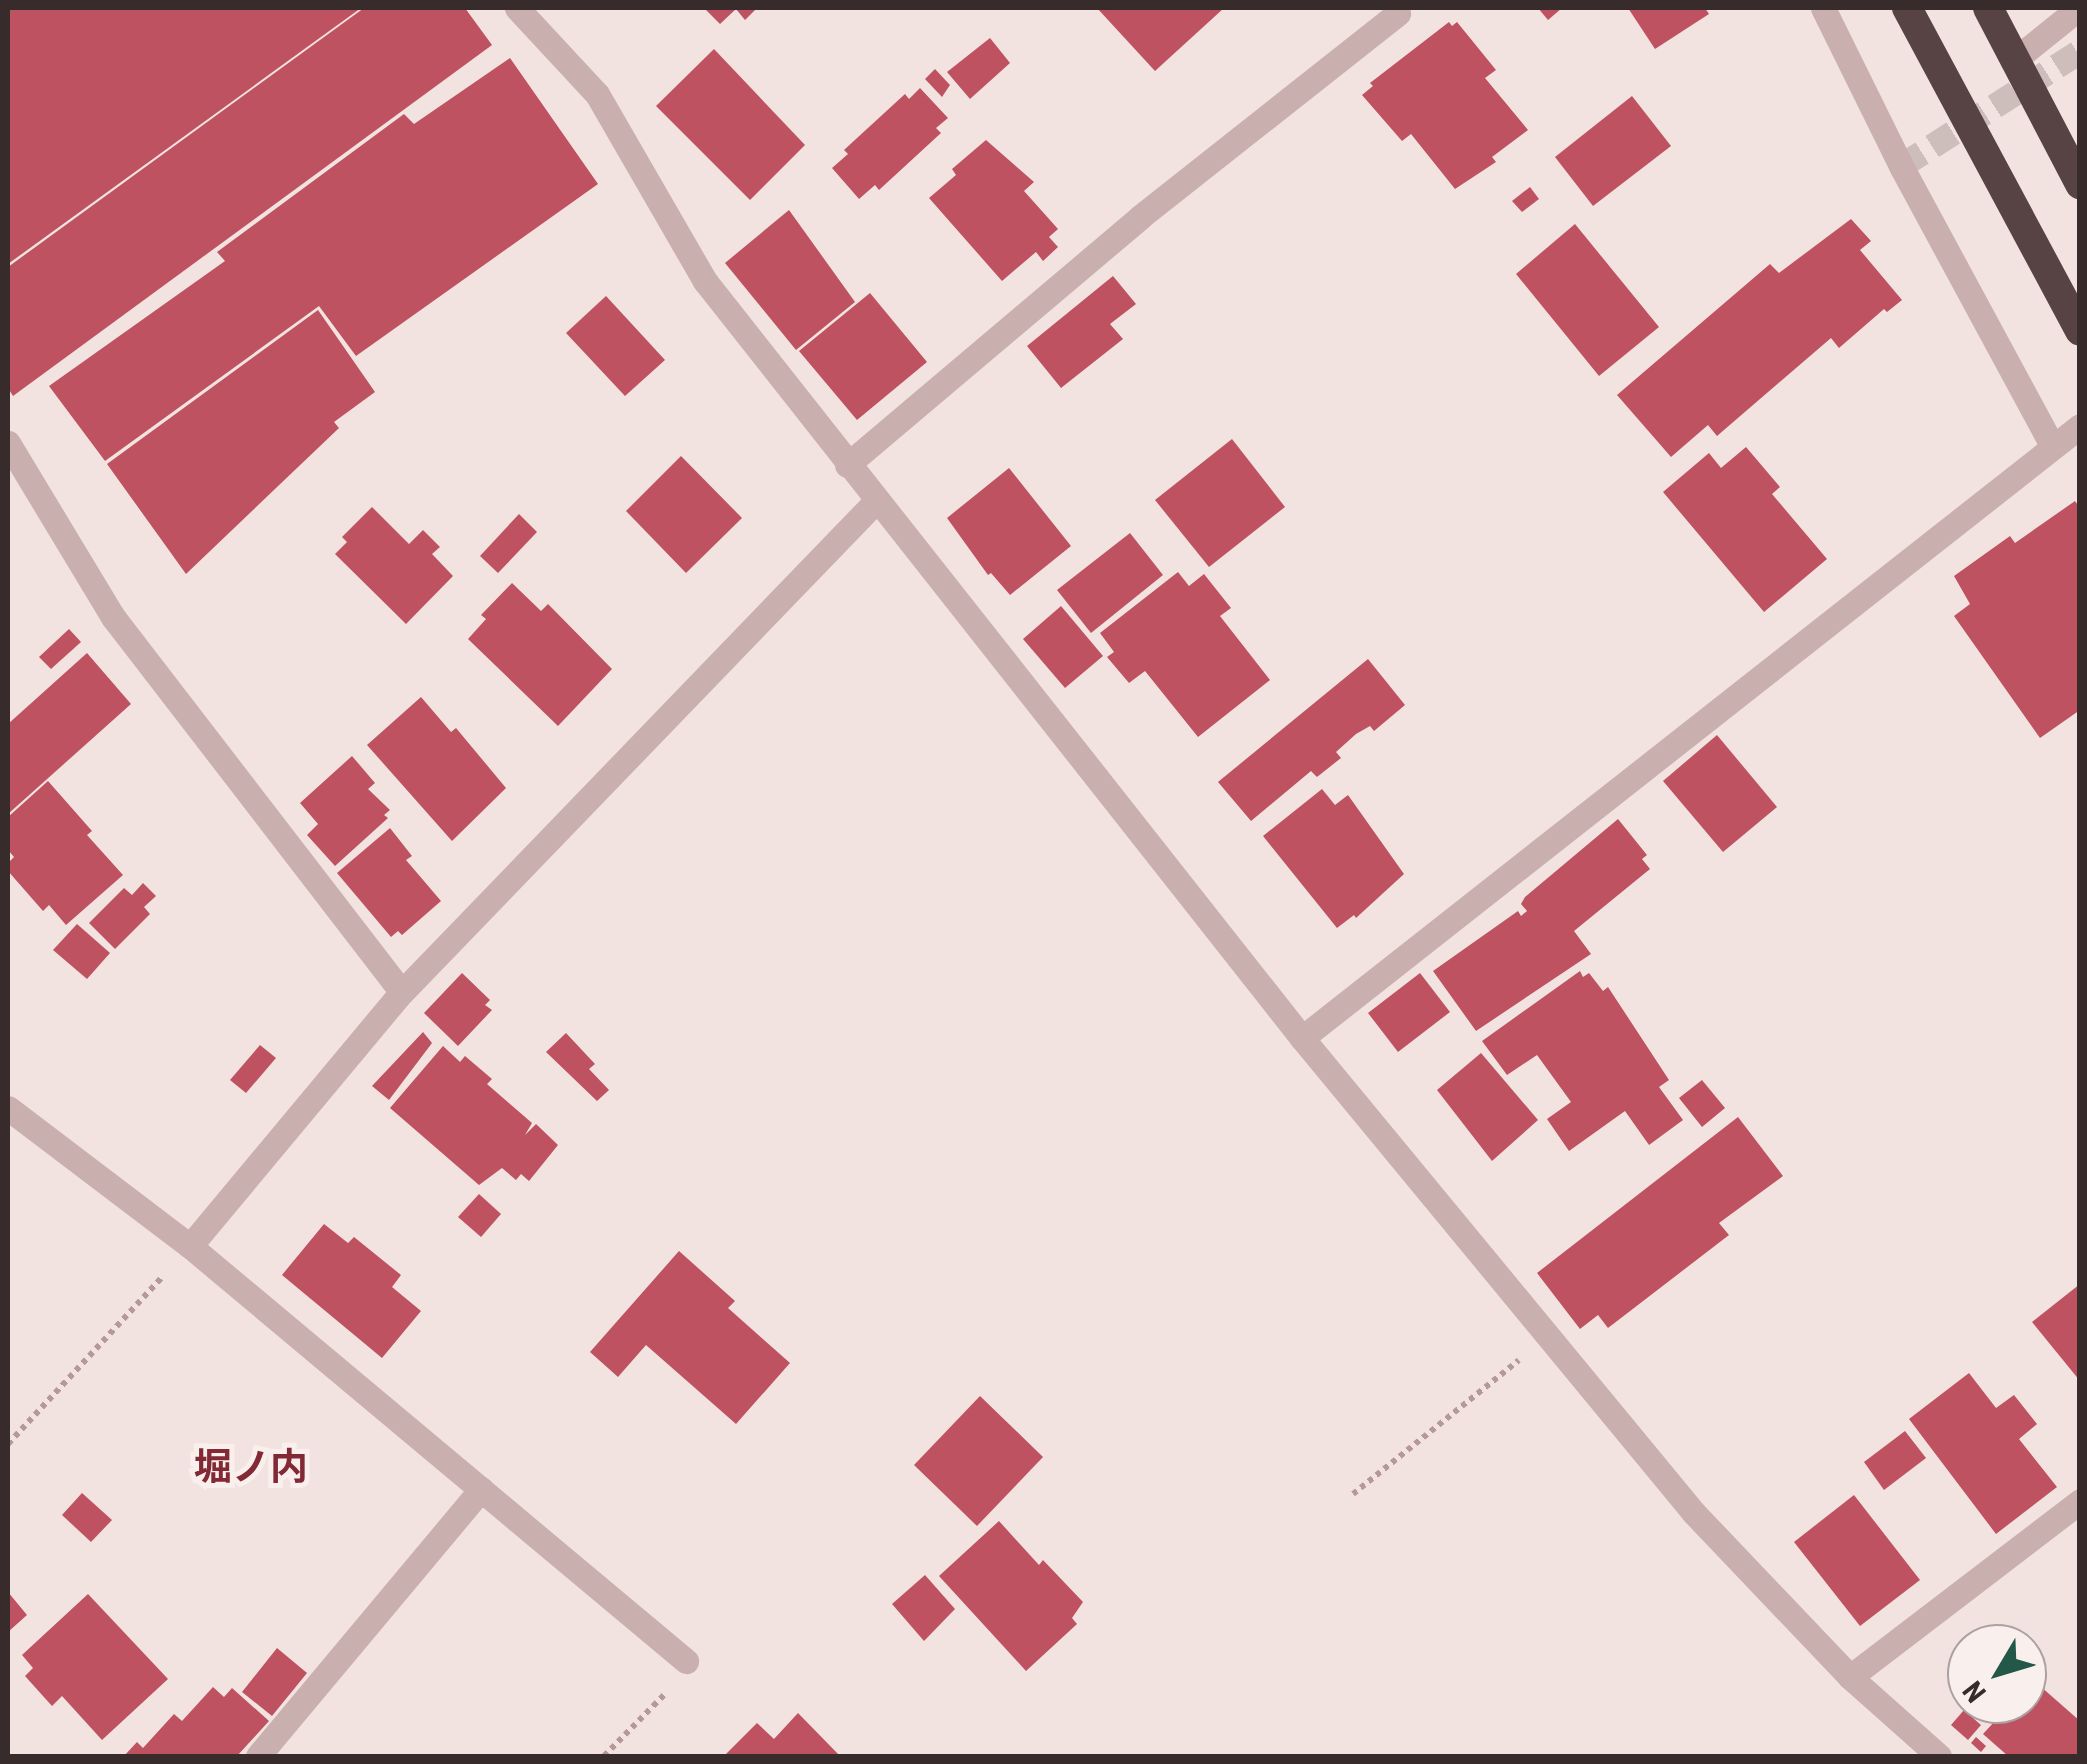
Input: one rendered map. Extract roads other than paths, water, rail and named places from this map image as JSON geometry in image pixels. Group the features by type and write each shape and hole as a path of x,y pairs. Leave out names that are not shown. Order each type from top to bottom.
{"highway":[{"path":"1907,8 2080,330"},
{"path":"1988,8 2012,61 2080,184"}],"street":[{"path":"517,8 598,94 704,281 1302,1038 1694,1513 1850,1677 1939,1756"},
{"path":"1822,8 1901,166 2052,448"},
{"path":"2012,61 2078,8"},
{"path":"848,465 1140,216 1398,13"},
{"path":"1302,1038 2080,426"},
{"path":"8,442 114,617 402,992"},
{"path":"190,1246 402,992 876,501"},
{"path":"8,1108 190,1246 686,1662"},
{"path":"258,1756 481,1489"},
{"path":"1850,1677 2080,1501"}],"tunnel":[{"path":"1901,166 2080,51"}],"district":[{"name":"堀ノ内","path":"251,1468"}]}
